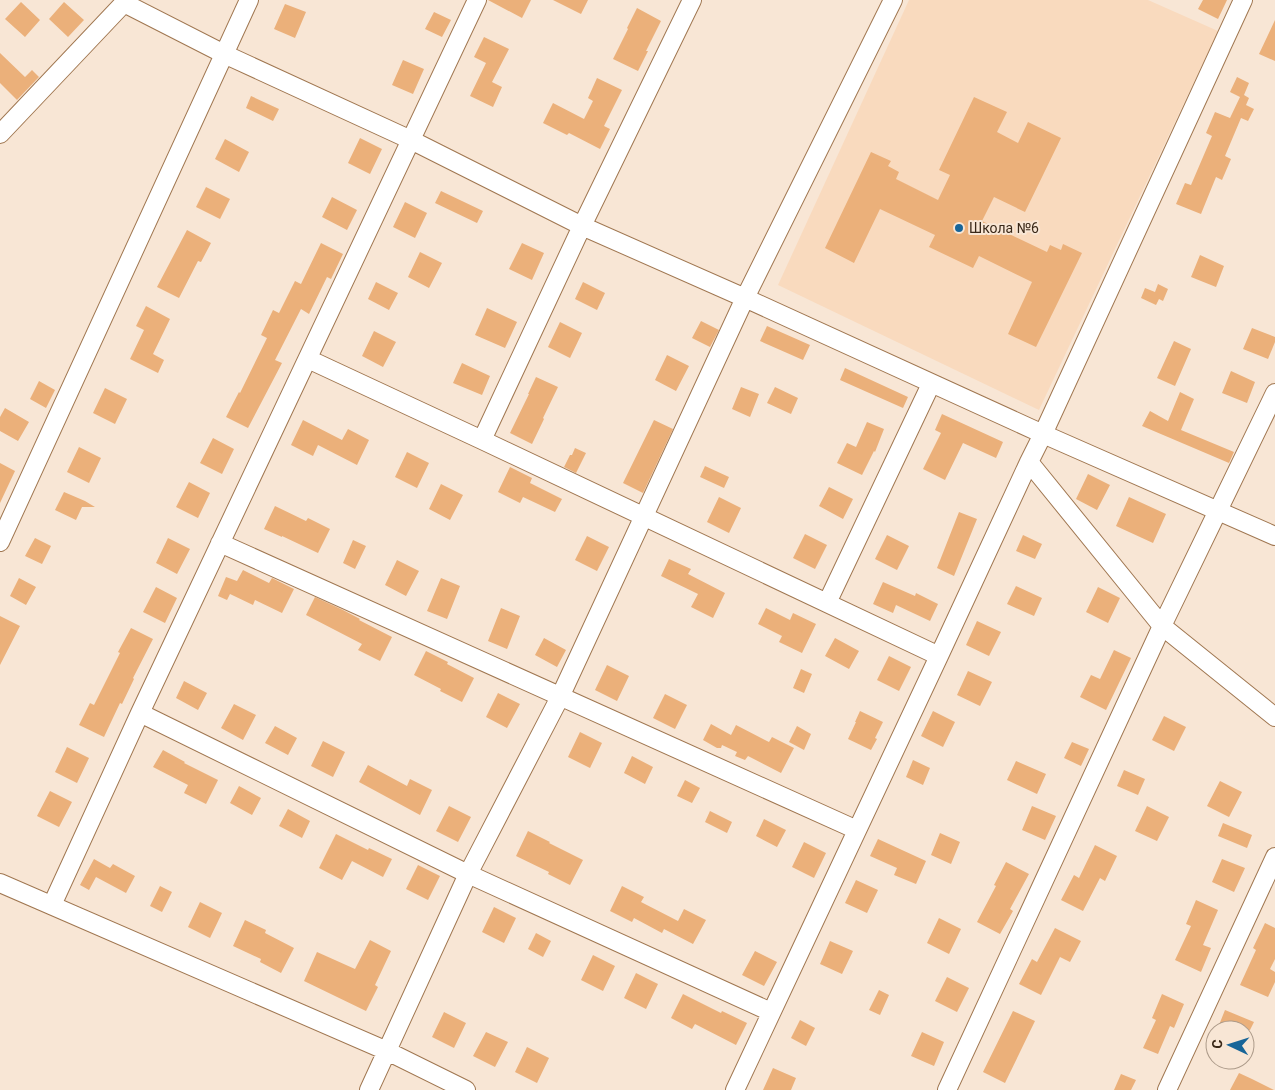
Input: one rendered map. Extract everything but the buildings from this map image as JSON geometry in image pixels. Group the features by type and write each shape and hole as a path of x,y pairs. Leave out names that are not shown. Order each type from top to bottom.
{"street":[{"path":"0,542 249,0"},
{"path":"52,905 140,713 477,0"},
{"path":"482,440 582,226 692,0"},
{"path":"369,1090 468,874 560,697 745,298 893,0"},
{"path":"734,1090 939,656 1028,462 1043,434 1243,0"},
{"path":"0,134 124,1 224,54 411,140 582,226 745,298 931,384 1275,536"},
{"path":"308,359 939,656"},
{"path":"827,603 931,384"},
{"path":"946,1090 1162,626 1275,394"},
{"path":"1028,462 1162,626 1275,717"},
{"path":"220,543 857,830"},
{"path":"140,713 468,874 771,1012"},
{"path":"1167,1090 1275,857"},
{"path":"0,883 387,1050 466,1090"}],"shaded area":[{"path":"909,0 1148,0 1218,31 1039,410 778,285"}],"place":[{"name":"Школа №6","path":"959,228"}]}
